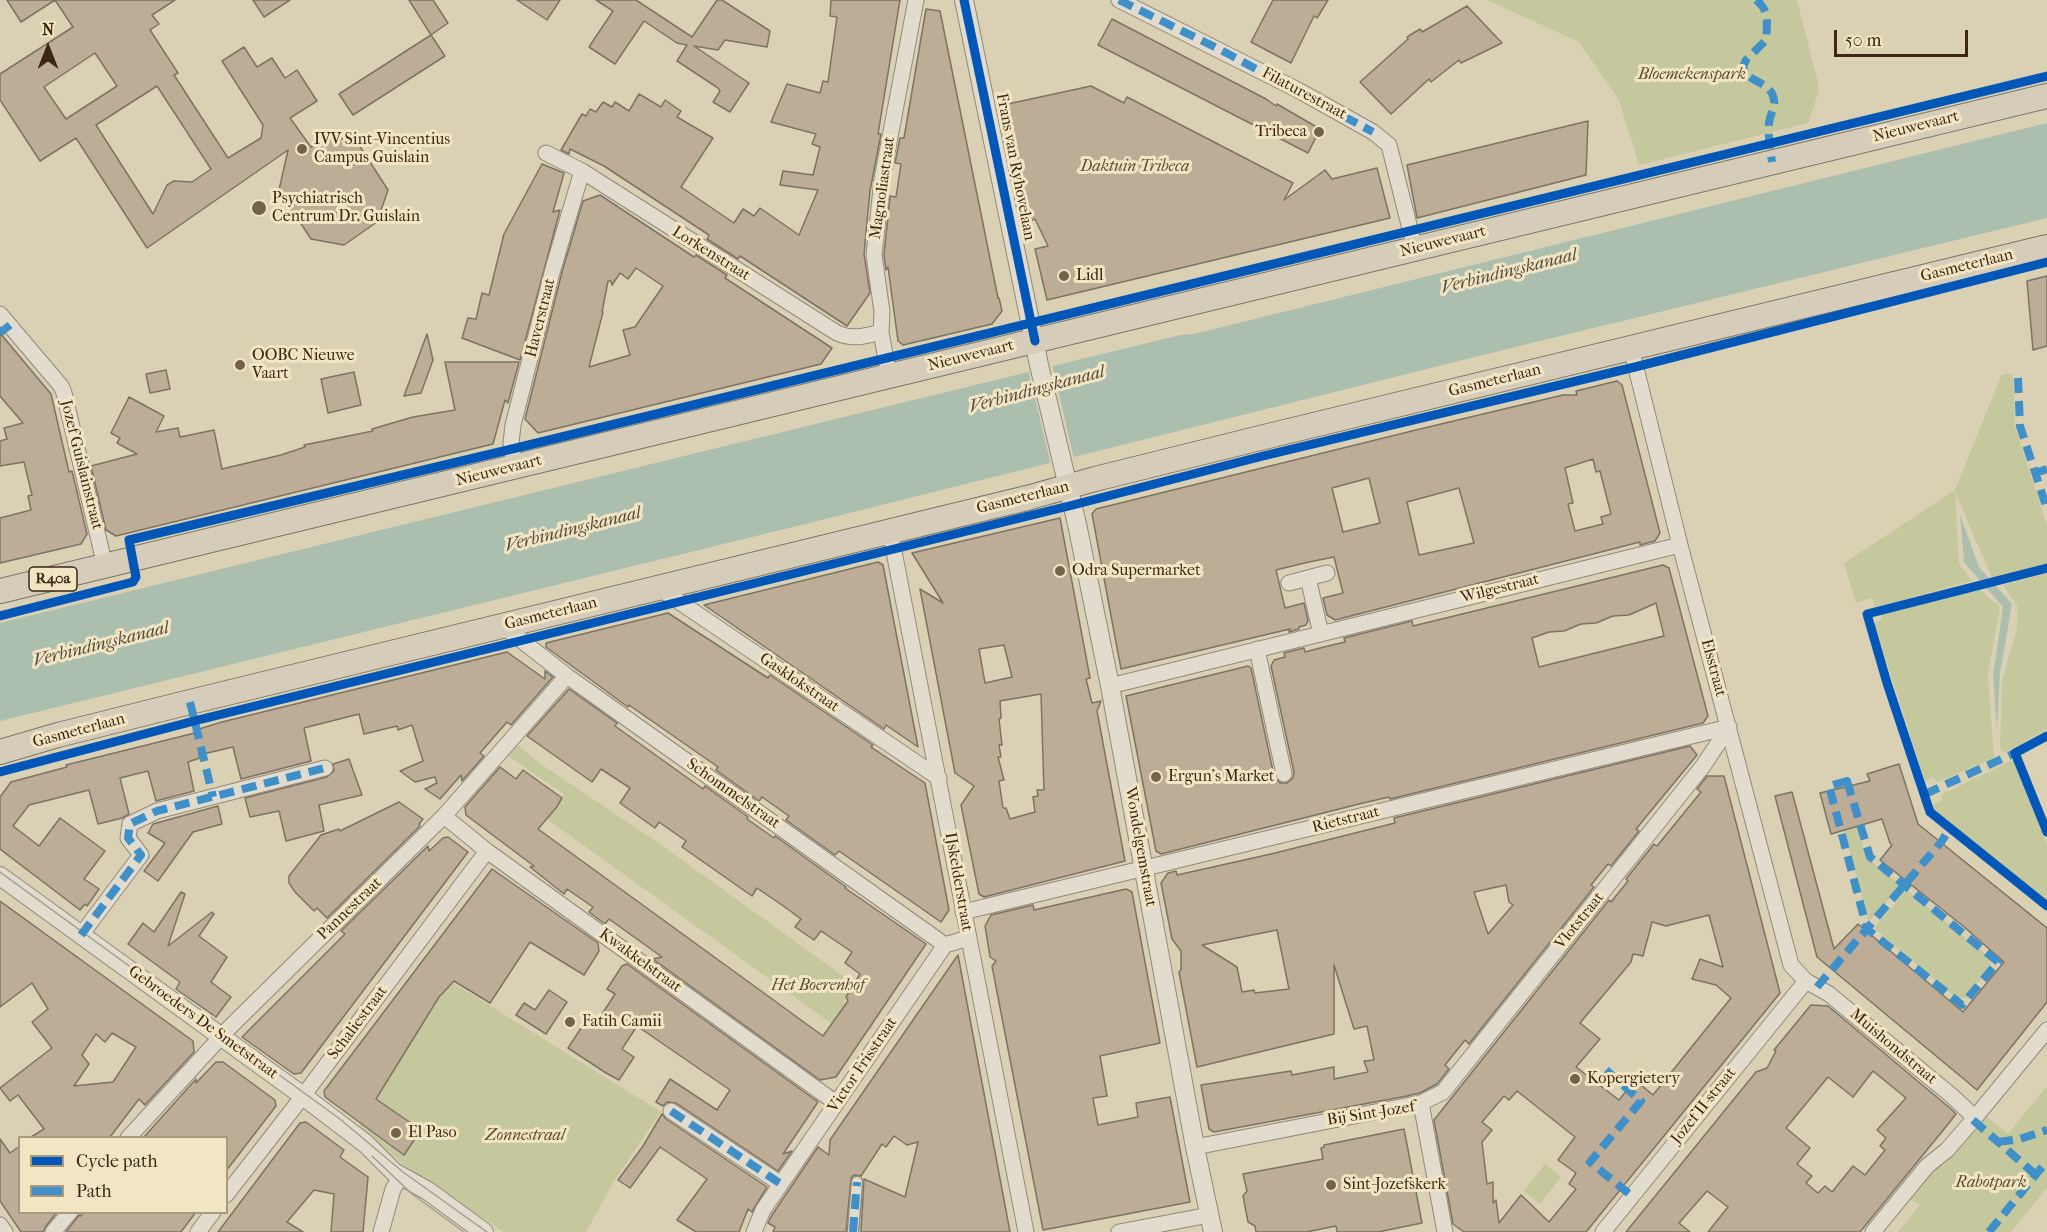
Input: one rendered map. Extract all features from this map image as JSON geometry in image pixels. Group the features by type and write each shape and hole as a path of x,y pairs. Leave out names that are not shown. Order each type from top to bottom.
{"main road":[{"name":"Nieuwevaart","path":"0,591 2047,96"},
{"name":"Gasmeterlaan","path":"0,752 58,735 1260,438 2047,247"}],"street":[{"name":"Magnoliastraat","path":"889,376 881,332 882,312 874,255 882,179 916,0"},
{"name":"Frans van Ryhovelaan","path":"964,0 1039,365 1062,463"},
{"name":"Filaturestraat","path":"1119,0 1219,49 1373,132 1389,145 1415,249"},
{"name":"Lorkenstraat","path":"546,153 582,171 837,333 847,338 856,338 881,332"},
{"name":"Haverstraat","path":"515,468 511,443 513,424 553,269 582,171"},
{"name":"Jozef Guislainstraat","path":"0,314 61,386 64,393 105,567"},
{"name":"Elsstraat","path":"1631,348 1680,545 1791,965 1806,981"},
{"name":"Wondelgemstraat","path":"1062,463 1110,686 1211,1224"},
{"name":"IJskelderstraat","path":"890,531 1026,1232"},
{"name":"Wilgestraat","path":"1110,686 1680,545"},
{"path":"1289,582 1327,573"},
{"path":"1308,578 1321,634"},
{"name":"Gasklokstraat","path":"659,588 939,778"},
{"name":"Schommelstraat","path":"503,626 567,676 945,945"},
{"path":"1257,649 1284,774"},
{"name":"Pannestraat","path":"129,1136 222,1037 444,816 567,676"},
{"name":"Rietstraat","path":"963,912 1729,728"},
{"name":"Vlotstraat","path":"1421,1104 1443,1092 1703,766 1729,728"},
{"path":"81,935 141,855 128,838 130,824 157,811 324,768"},
{"name":"Kwakkelstraat","path":"444,816 487,851 836,1104"},
{"name":"Schaliestraat","path":"228,1192 487,851"},
{"name":"Gebroeders De Smetstraat","path":"0,876 303,1096 361,1141 401,1176 422,1200 465,1232"},
{"path":"945,945 968,938"},
{"name":"Victor Frisstraat","path":"754,1232 763,1210 945,945"},
{"name":"Muishondstraat","path":"1806,981 1829,994 1952,1096 1971,1114 1973,1120"},
{"name":"Jozef II-straat","path":"1603,1232 1806,981"},
{"path":"1873,1232 1927,1166 1947,1150 1973,1120 2047,1030"},
{"name":"Bij Sint-Jozef","path":"1195,1147 1421,1104 1445,1232"},
{"path":"671,1111 781,1184"},
{"path":"381,1232 393,1189 401,1176"},
{"name":"Gebroeders De Smetstraat","path":"401,1176 428,1191 484,1232"},
{"path":"853,1232 857,1182"},
{"path":"53,1232 68,1214"},
{"path":"198,1232 212,1214"},
{"path":"1119,1232 1211,1224"},
{"path":"0,1225 5,1232"}],"green space":[{"name":"Bloemekenspark","path":"1487,0 1797,0 1819,91 1808,123 1639,165 1619,100 1579,42"},
{"path":"2002,374 2013,374 2015,427 2047,525 2047,564 1992,578 1955,492 1959,564 1972,581 1875,607 1872,598 1856,603 1844,563 1955,490"},
{"path":"2047,573 2047,729 2004,753 2000,749 2002,681 2017,629 2017,605 2003,585"},
{"path":"1980,590 2000,607 1988,674 1994,758 1937,782 1933,777 1925,781 1874,623 1882,620 1881,614"},
{"name":"Het Boerenhof","path":"511,740 538,762 660,844 854,984 843,1003 874,1025 871,1030 836,1018 832,1024 547,819 564,794 501,751"},
{"path":"2013,760 2047,845 2047,903 1935,812 1933,805 1943,800 1941,795"},
{"path":"1835,786 1845,787 1867,858 1901,885 1869,922 1834,792"},
{"path":"1907,890 1990,958 1991,966 1966,998 1956,998 1874,928"},
{"name":"Zonnestraal","path":"450,981 661,1112 614,1181 586,1232 504,1232 412,1172 359,1127"},
{"name":"Rabotpark","path":"2047,1086 2047,1188 2011,1232 1898,1232 1920,1205 1908,1198 1935,1167 1944,1165 1987,1117 2008,1134"},
{"path":"1545,1164 1561,1177 1540,1204 1524,1191"}],"water":[{"name":"Verbindingskanaal","path":"2047,123 2047,218 0,721 0,623 1180,335 1194,334"},
{"path":"1960,515 1979,567 2012,604 2000,673 1997,731 1993,676 2003,607 1964,562"}],"pier":[{"path":"1052,364 1074,459 1051,465 1028,369"}],"building":[{"path":"7,0 55,0 21,22"},
{"path":"55,0 175,0 152,15 159,24 150,30 178,73 174,75 228,158 261,138 263,125 222,61 244,47 257,67 272,58 285,78 297,70 317,101 290,118 311,147 329,137 359,141 359,145 388,190 377,222 344,245 311,239 279,190 288,150 147,248 76,138 40,161 0,100 0,74 73,27","holes":["95,53 117,86 66,119 44,87","157,86 211,169 192,182 174,181 167,185 153,214 96,125"]},
{"path":"253,0 290,0 264,17"},
{"path":"409,0 433,0 448,23 431,35"},
{"path":"517,0 560,0 547,20"},
{"path":"596,0 636,0 692,37 717,0 722,0 770,31 767,47 725,40 718,50 694,46 749,83 730,112 713,102 720,91 718,88 677,61 687,45 677,43 644,21 615,64 589,47 613,11"},
{"path":"831,0 900,0 878,134 881,134 870,191 864,254 870,293 847,326 740,256 738,259 707,239 709,235 604,166 570,149 569,154 561,150 582,114 586,116 590,109 596,112 603,102 612,107 615,102 629,111 639,94 661,107 665,100 681,111 677,117 713,138 681,187 734,223 743,209 754,216 760,208 799,235 818,190 780,185 783,171 813,175 820,147 812,144 816,134 771,122 787,84 820,93 823,81 828,82 837,17 830,16"},
{"path":"1273,0 1328,0 1317,18 1314,16 1291,63 1251,42"},
{"path":"1467,6 1502,43 1461,63 1459,60 1431,82 1429,79 1391,114 1360,82 1408,39 1407,37 1420,29 1422,32"},
{"path":"926,9 940,11 1002,311 992,324 903,345 898,341 888,267 886,270 884,255 890,196 896,197 901,164 895,163 900,138 904,138"},
{"path":"1112,19 1276,106 1277,104 1320,129 1308,153 1098,45"},
{"path":"431,35 445,56 353,115 339,94"},
{"path":"1091,86 1124,103 1127,97 1293,183 1284,200 1325,170 1332,179 1377,168 1390,218 1047,300 1035,249 1048,246 1035,219 1030,221 1008,104"},
{"path":"1588,121 1586,175 1417,218 1407,165"},
{"path":"542,164 564,173 553,212 560,210 520,360 462,338 468,318 476,319 482,293 489,295 504,234"},
{"path":"600,195 694,257 696,255 727,275 725,278 832,348 821,364 538,433 525,419 562,272 583,201","holes":["636,268 663,286 635,327 623,330 630,355 589,367 603,312 608,281 611,281 612,285 620,273 628,279"]},
{"path":"2047,276 2047,346 2033,350 2027,281"},
{"path":"0,333 51,394 69,472 72,471 87,534 81,544 0,563 0,518 31,510 28,496 32,495 24,462 0,466 0,441 7,439 4,428 23,423 0,396"},
{"path":"427,334 433,360 421,393 404,396"},
{"path":"445,362 519,362 508,403 505,400 493,444 116,536 106,530 91,466 137,454 117,443 120,438 111,433 129,397 164,416 156,432 178,428 180,437 214,430 222,469 281,455 305,447 304,445 373,431 372,429 413,417 455,410"},
{"path":"166,370 170,389 150,393 146,374"},
{"path":"354,372 361,405 328,413 321,379"},
{"path":"1617,381 1622,385 1660,533 1655,541 1640,545 1640,542 1335,620 1327,615 1323,598 1343,593 1334,557 1309,562 1276,570 1285,608 1304,603 1308,621 1299,629 1289,632 1290,629 1121,669 1092,514 1096,509 1563,395 1577,395 1576,391","holes":["1593,459 1596,472 1600,471 1611,514 1601,517 1603,524 1575,531 1568,504 1573,503 1565,468","1369,478 1380,523 1343,532 1332,488","1459,488 1474,543 1419,555 1407,502"]},
{"path":"1060,518 1090,678 1086,679 1092,703 1101,701 1097,711 1125,861 984,897 979,894 961,805 974,786 955,773 920,589 943,603 912,553","holes":["1004,645 1012,677 985,683 979,649","1041,694 1044,790 1037,790 1038,796 1033,797 1035,812 1010,819 1006,808 1003,808 999,781 1004,780 998,757 1001,757 999,745 1002,745 999,719 1001,718 1000,701"]},
{"path":"878,562 883,565 918,747 886,725 884,729 704,605"},
{"path":"1663,565 1669,568 1708,716 1703,723 1390,799 1389,797 1359,804 1161,854 1156,851 1126,696 1248,666 1251,668 1274,776 1280,783 1287,783 1293,778 1294,772 1271,666 1274,660 1285,657 1284,653 1304,648 1305,652 1345,642 1344,638 1412,621 1413,626","holes":["1656,603 1664,636 1539,667 1532,638 1549,632 1564,631 1581,624 1596,623 1613,616 1629,615"]},
{"path":"668,613 768,678 770,675 925,783 949,910 941,922 839,851 835,855 786,820 789,816 762,797 759,801 716,770 718,767 629,705 628,707 546,647 546,643"},
{"path":"507,652 545,679 545,671 553,677 511,725 507,722 480,753 484,756 462,781 461,775 440,799 425,789 437,783 435,777 415,782 400,771 423,761 412,725 398,730 397,726 364,734 359,714 304,728 311,761 241,779 233,747 199,755 200,758 188,762 194,791 156,801 148,771 120,778 129,814 122,818 98,824 89,790 29,805 13,826 39,846 60,818 105,851 84,879 99,889 87,906 85,904 80,910 0,849 0,797 11,782 67,767 66,765 199,732 199,729 222,722"},
{"path":"569,689 617,723 615,726 703,789 705,786 748,817 747,819 774,838 775,836 926,944 836,1077 820,1080 653,959 662,957 609,919 605,924 589,912 593,907 567,889 564,894 530,867 534,866 466,815 465,807 500,767 516,779 523,770 562,798 538,829 823,1036 848,1001 846,997 860,974 845,963 852,952 821,931 814,940 795,927 801,919 782,905 757,888 752,896 682,847 686,841 659,822 655,828 620,803 630,788 601,769 592,782 527,736"},
{"path":"1690,746 1697,755 1636,829 1639,831 1611,866 1608,864 1591,885 1594,887 1469,1044 1465,1040 1445,1065 1449,1069 1437,1084 1420,1093 1407,1096 1214,1132 1209,1129 1201,1085 1291,1071 1292,1075 1334,1067 1334,1079 1368,1072 1364,1061 1374,1060 1367,1026 1354,1029 1334,965 1334,1034 1197,1067 1179,972 1181,970 1181,951 1172,939 1161,883 1168,873 1176,871 1177,875 1271,854 1395,823 1394,818","holes":["1506,885 1509,902 1513,905 1488,934 1474,892","1277,930 1289,989 1255,993 1254,990 1242,992 1237,967 1202,945"]},
{"path":"349,759 362,795 319,805 324,831 286,841 279,811 250,817 245,798 327,777 334,771 333,764"},
{"path":"1899,764 1918,824 2047,928 2047,1002 1977,1090 1817,957 1775,796 1792,792 1834,949 1858,924 1963,1012 2004,962 1880,860 1892,845 1882,819 1831,834 1820,793 1870,781 1867,774"},
{"path":"1707,776 1724,776 1780,993 1586,1232 1464,1232 1453,1224 1434,1120 1609,900 1611,902 1628,881 1626,879 1654,844 1657,846 1701,792 1697,789","holes":["1709,915 1723,967 1700,959 1692,979 1716,985 1731,998 1653,1095 1635,1080 1619,1100 1576,1067 1600,1039 1580,1023 1631,962 1633,954 1643,956 1652,922 1666,926","1517,1091 1575,1137 1558,1160 1576,1173 1569,1184 1576,1189 1549,1222 1521,1195 1499,1223 1496,1200 1493,1203 1493,1182 1487,1184 1482,1142 1492,1130 1482,1122 1504,1096 1509,1100"]},
{"path":"399,802 423,819 420,826 327,918 317,908 314,911 295,892 289,883 289,876 321,835 339,829 340,831"},
{"path":"218,806 222,824 193,832 158,881 144,871 165,843 148,833 153,824"},
{"path":"448,837 468,852 301,1073 294,1074 242,1037 345,934 341,931 428,846 429,851 443,838"},
{"path":"492,869 598,943 599,951 584,975 530,942 490,1003 454,981 439,997 376,1099 421,1130 404,1155 325,1097 324,1091"},
{"path":"1126,889 1132,892 1160,1043 1100,1056 1107,1096 1093,1098 1098,1125 1138,1117 1136,1103 1170,1097 1190,1202 1043,1230 992,966 996,961 990,957 985,926 991,915 1033,905 1034,910"},
{"path":"181,892 185,894 168,946 212,912 214,914 199,936 227,957 211,982 231,997 216,1017 176,989 180,982 128,944 143,923 154,932"},
{"path":"0,901 193,1041 194,1052 145,1105 139,1099 111,1136 33,1136 44,1129 18,1095 10,1101 0,1088 52,1048 32,1022 48,1009 32,983 0,1007","holes":["112,1033 136,1047 113,1082 74,1086 89,1064 82,1055 96,1034 105,1042"]},
{"path":"958,955 1010,1232 861,1232 864,1179 905,1197 918,1142 907,1145 894,1136 886,1147 882,1144 861,1176 854,1175 851,1178 846,1232 773,1232 775,1227 768,1223 772,1215 818,1147 829,1155 830,1140"},
{"path":"627,964 818,1102 783,1154 792,1151 778,1171 676,1103 667,1102 663,1106 656,1102 670,1079 717,1110 730,1090 637,1026 622,1049 634,1057 619,1080 568,1048 589,1016 597,1022 615,994 607,989 622,966"},
{"path":"549,990 567,1002 546,1034 516,1015 524,1003 535,1010"},
{"path":"1811,1005 1828,1006 1956,1114 1860,1232 1708,1232 1728,1207 1707,1191 1679,1223 1690,1232 1626,1232 1756,1072 1767,1068 1776,1051 1774,1050","holes":["1873,1071 1906,1098 1877,1130 1886,1138 1880,1146 1885,1150 1865,1175 1853,1166 1832,1192 1825,1186 1818,1193 1806,1183 1812,1176 1797,1164 1810,1148 1786,1128 1828,1077 1853,1097"]},
{"path":"216,1062 223,1062 275,1100 276,1106 228,1168 228,1136 145,1136 196,1079 196,1083"},
{"path":"662,1114 666,1119 767,1187 752,1212 748,1209 739,1232 696,1232 677,1220 707,1179 660,1147 630,1188 618,1180 643,1146"},
{"path":"306,1122 344,1150 340,1157 368,1177 363,1232 331,1232 334,1194 314,1190 287,1222 303,1232 218,1232 300,1123"},
{"name":"Sint-Jozefskerk","path":"1404,1129 1422,1223 1378,1232 1337,1232 1336,1226 1306,1232 1256,1232 1255,1226 1248,1222 1243,1196 1247,1191 1243,1174 1323,1159 1321,1148 1324,1145"},
{"path":"0,1139 10,1153 18,1147 18,1214 55,1214 43,1232 21,1232 0,1201"},
{"path":"82,1214 194,1214 181,1232 66,1232 79,1215"}],"tram line":[{"path":"0,872 340,1119 403,1172 487,1232"},
{"path":"372,1156 412,1194 464,1232"}],"marked path":[{"path":"1119,0 1219,49 1373,132"},
{"path":"1756,0 1766,13 1766,40 1746,60 1743,67 1749,76 1767,87 1773,96 1774,103 1769,128 1772,162"},
{"path":"0,333 10,325"},
{"path":"2018,378 2020,426 2047,509"},
{"path":"2035,473 2047,469"},
{"path":"190,702 213,797"},
{"path":"1925,794 2015,753"},
{"path":"81,935 141,855 128,838 130,824 157,811 325,768"},
{"path":"1847,781 1870,857 1998,962 1962,1005 1867,929 1829,786 1847,781"},
{"path":"1817,987 1942,841 1950,828"},
{"path":"1606,1070 1641,1101 1590,1162 1632,1196"},
{"path":"671,1111 781,1184"},
{"path":"1973,1120 2036,1175"},
{"path":"1998,1142 2020,1139 2047,1130"},
{"path":"1989,1232 2047,1161"},
{"path":"853,1232 857,1182"}],"cycle path":[{"path":"964,0 1035,341"},
{"path":"0,616 133,582 136,577 129,540 2047,76"},
{"path":"0,772 194,721 1073,505 1263,456 1635,367 2047,262"},
{"path":"2047,568 1867,614 1887,683 1930,812 2047,906"},
{"path":"2047,736 2015,753 2047,832"}],"place":[{"name":"Tribeca","path":"1319,132"},
{"name":"IVV Sint-Vincentius Campus Guislain","path":"302,149"},
{"name":"Psychiatrisch Centrum Dr. Guislain","path":"259,208"},
{"name":"Lidl","path":"1064,276"},
{"name":"OOBC Nieuwe Vaart","path":"240,365"},
{"name":"Odra Supermarket","path":"1060,571"},
{"name":"Ergun's Market","path":"1156,777"},
{"name":"Fatih Camii","path":"570,1022"},
{"name":"Kopergietery","path":"1575,1079"},
{"name":"El Paso","path":"396,1133"},
{"name":"Sint-Jozefskerk","path":"1331,1185"}],"park label":[{"name":"Daktuin Tribeca","path":"1135,167"}]}
